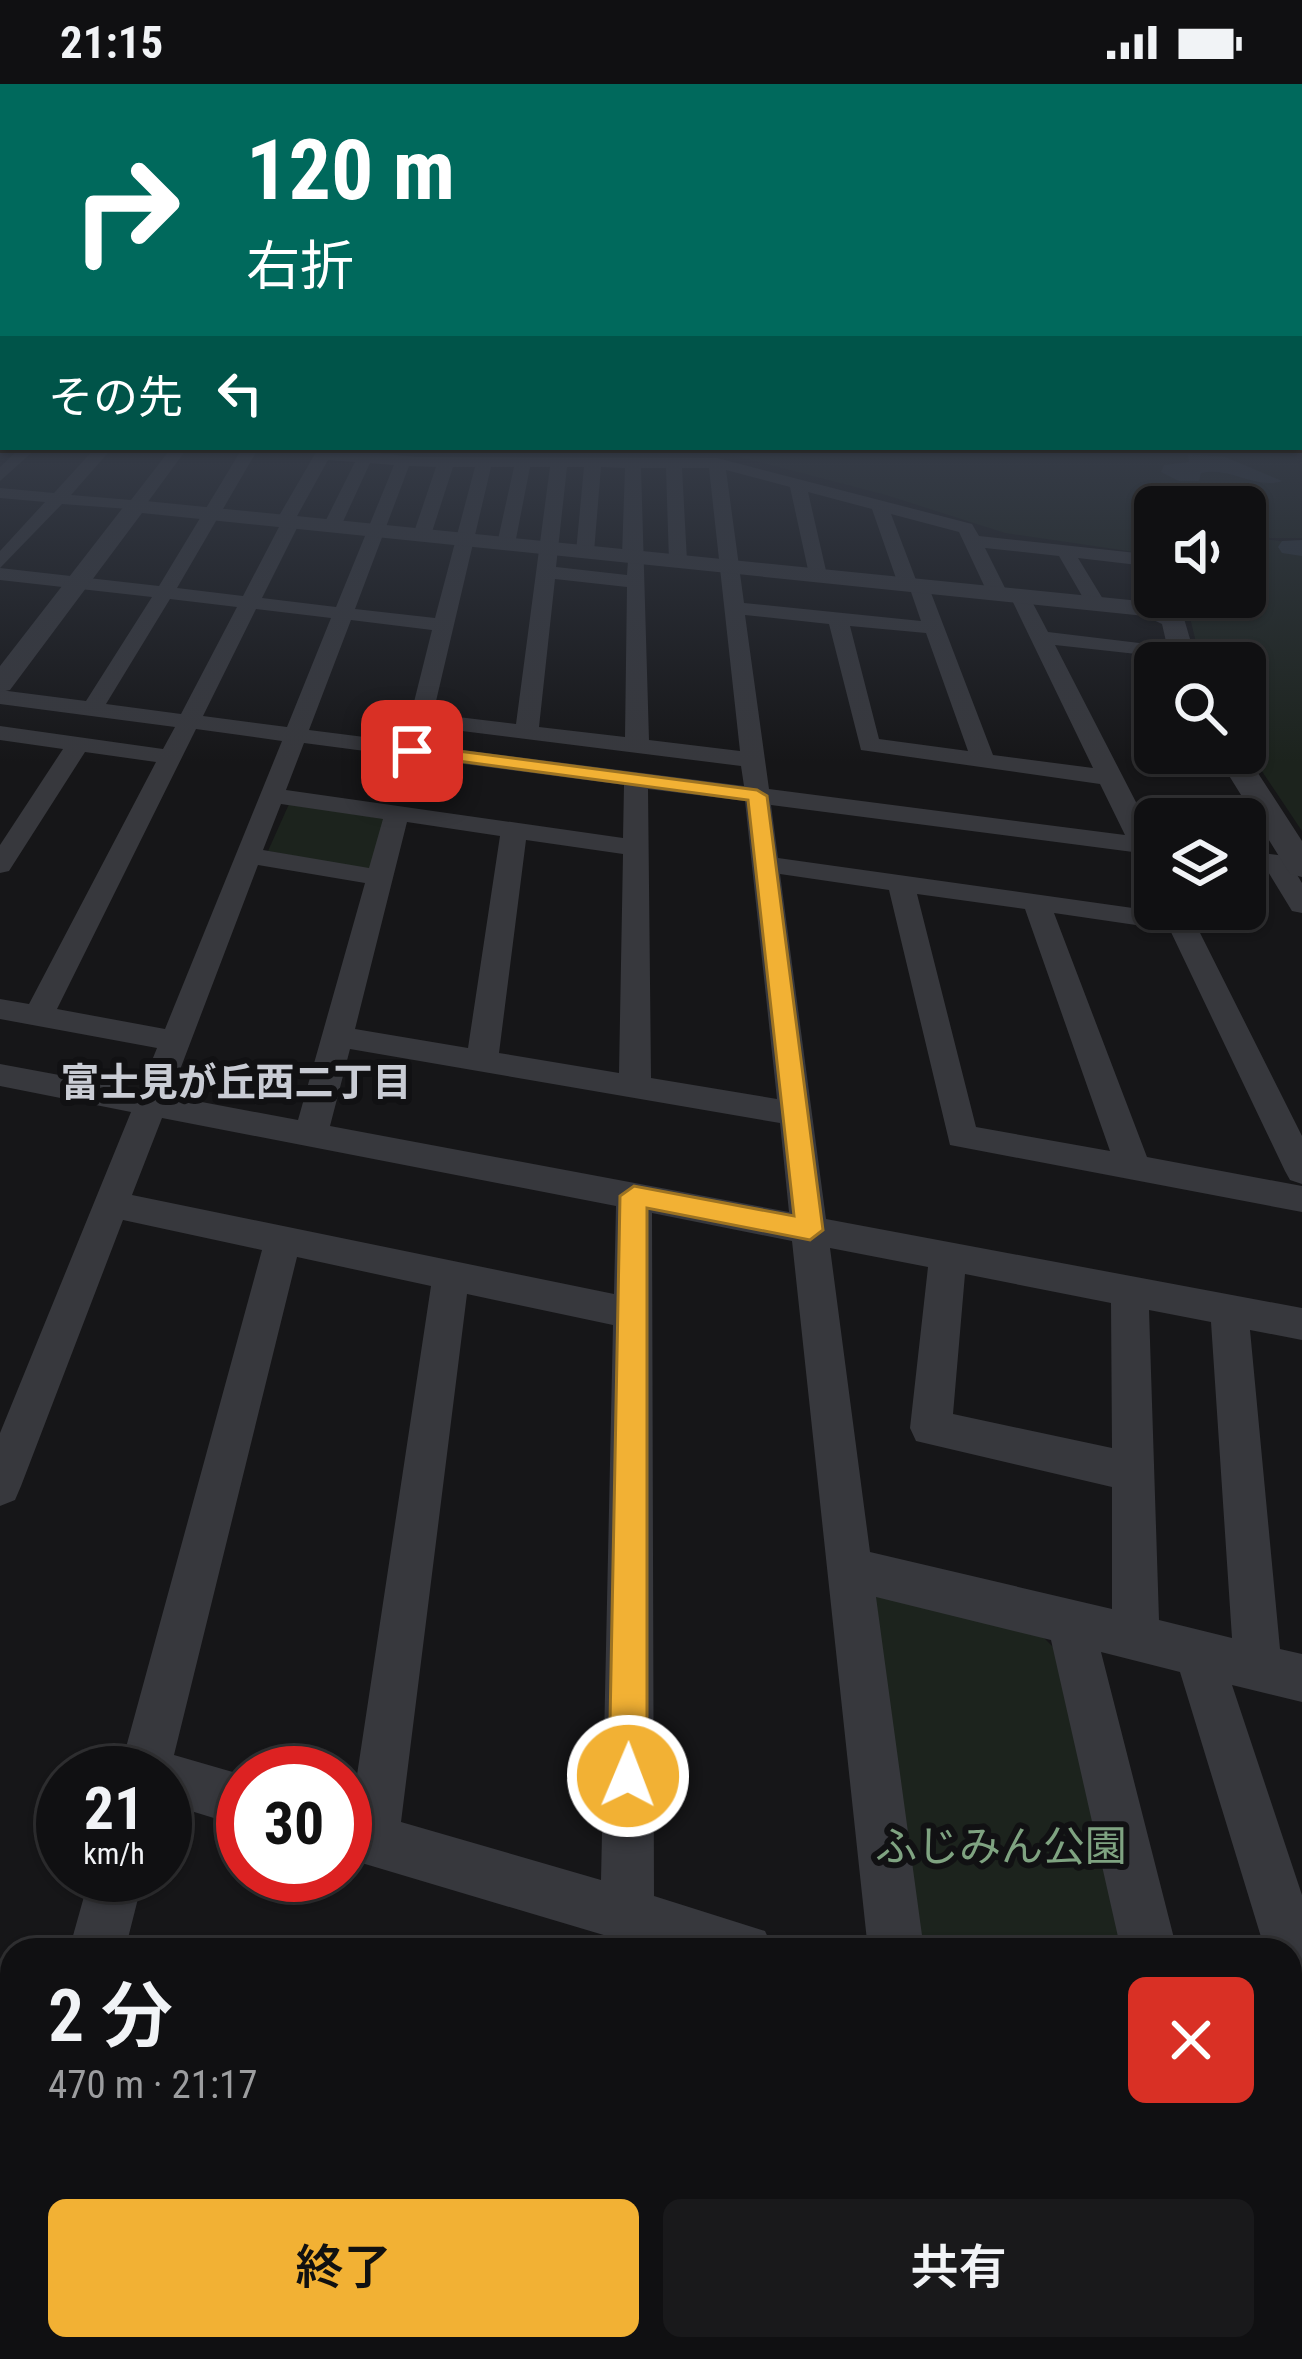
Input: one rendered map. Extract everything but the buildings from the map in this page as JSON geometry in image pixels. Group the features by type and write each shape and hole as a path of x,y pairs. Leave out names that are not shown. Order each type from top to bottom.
{"street":[{"path":"0,684 103,549"},
{"path":"92,709 191,549"},
{"path":"38,1016 275,549"},
{"path":"0,1486 370,549"},
{"path":"412,751 464,549"},
{"path":"519,549 546,560 635,565 678,561 1134,608"},
{"path":"527,732 547,549"},
{"path":"635,549 637,746"},
{"path":"678,549 678,561"},
{"path":"728,549 895,1938"},
{"path":"812,549 817,575"},
{"path":"898,549 934,628 984,763"},
{"path":"979,549 1040,637 1134,821"},
{"path":"1048,549 1134,559"},
{"path":"546,560 585,551 635,565"},
{"path":"1065,551 1096,604"},
{"path":"0,574 445,626"},
{"path":"735,608 934,628"},
{"path":"838,618 869,745 1109,778"},
{"path":"1040,637 1134,651"},
{"path":"0,697 636,780 755,778"},
{"path":"421,719 637,746 755,778 1134,844"},
{"path":"0,733 170,757"},
{"path":"0,865 78,744"},
{"path":"1242,774 1293,865 1302,905"},
{"path":"635,1087 636,780"},
{"path":"272,795 636,848"},
{"path":"311,1134 398,813"},
{"path":"482,1061 514,830"},
{"path":"249,856 380,878"},
{"path":"765,864 1134,912"},
{"path":"901,883 962,1136 1302,1199"},
{"path":"1036,902 1134,1170"},
{"path":"1184,930 1302,1171"},
{"path":"0,1009 176,1041"},
{"path":"337,1036 796,1114"},
{"path":"0,1075 1302,1324"},
{"path":"627,1914 634,1196"},
{"path":"111,1204 632,1313"},
{"path":"153,1746 283,1240"},
{"path":"948,1256 931,1428 1133,1472"},
{"path":"372,1757 451,1275"},
{"path":"1130,1291 1136,1638"},
{"path":"850,1569 1280,1672 1229,1310"},
{"path":"1070,1622 1147,1938"},
{"path":"1198,1652 1289,1938"},
{"path":"372,1840 706,1938"},
{"path":"100,1938 110,1902"}],"green space":[{"path":"1266,549 1302,549 1302,831 1264,774 1266,642 1196,642 1190,618 1266,618"},
{"path":"289,804 384,818 371,870 268,851"},
{"name":"ふじみん公園","path":"873,1595 1035,1629 1057,1651 1126,1938 909,1938"}],"district":[{"name":"富士見が丘西二丁目","path":"236,1082"}],"route":[{"path":"412,751 757,796 810,1230 634,1196 628,1776"}]}
